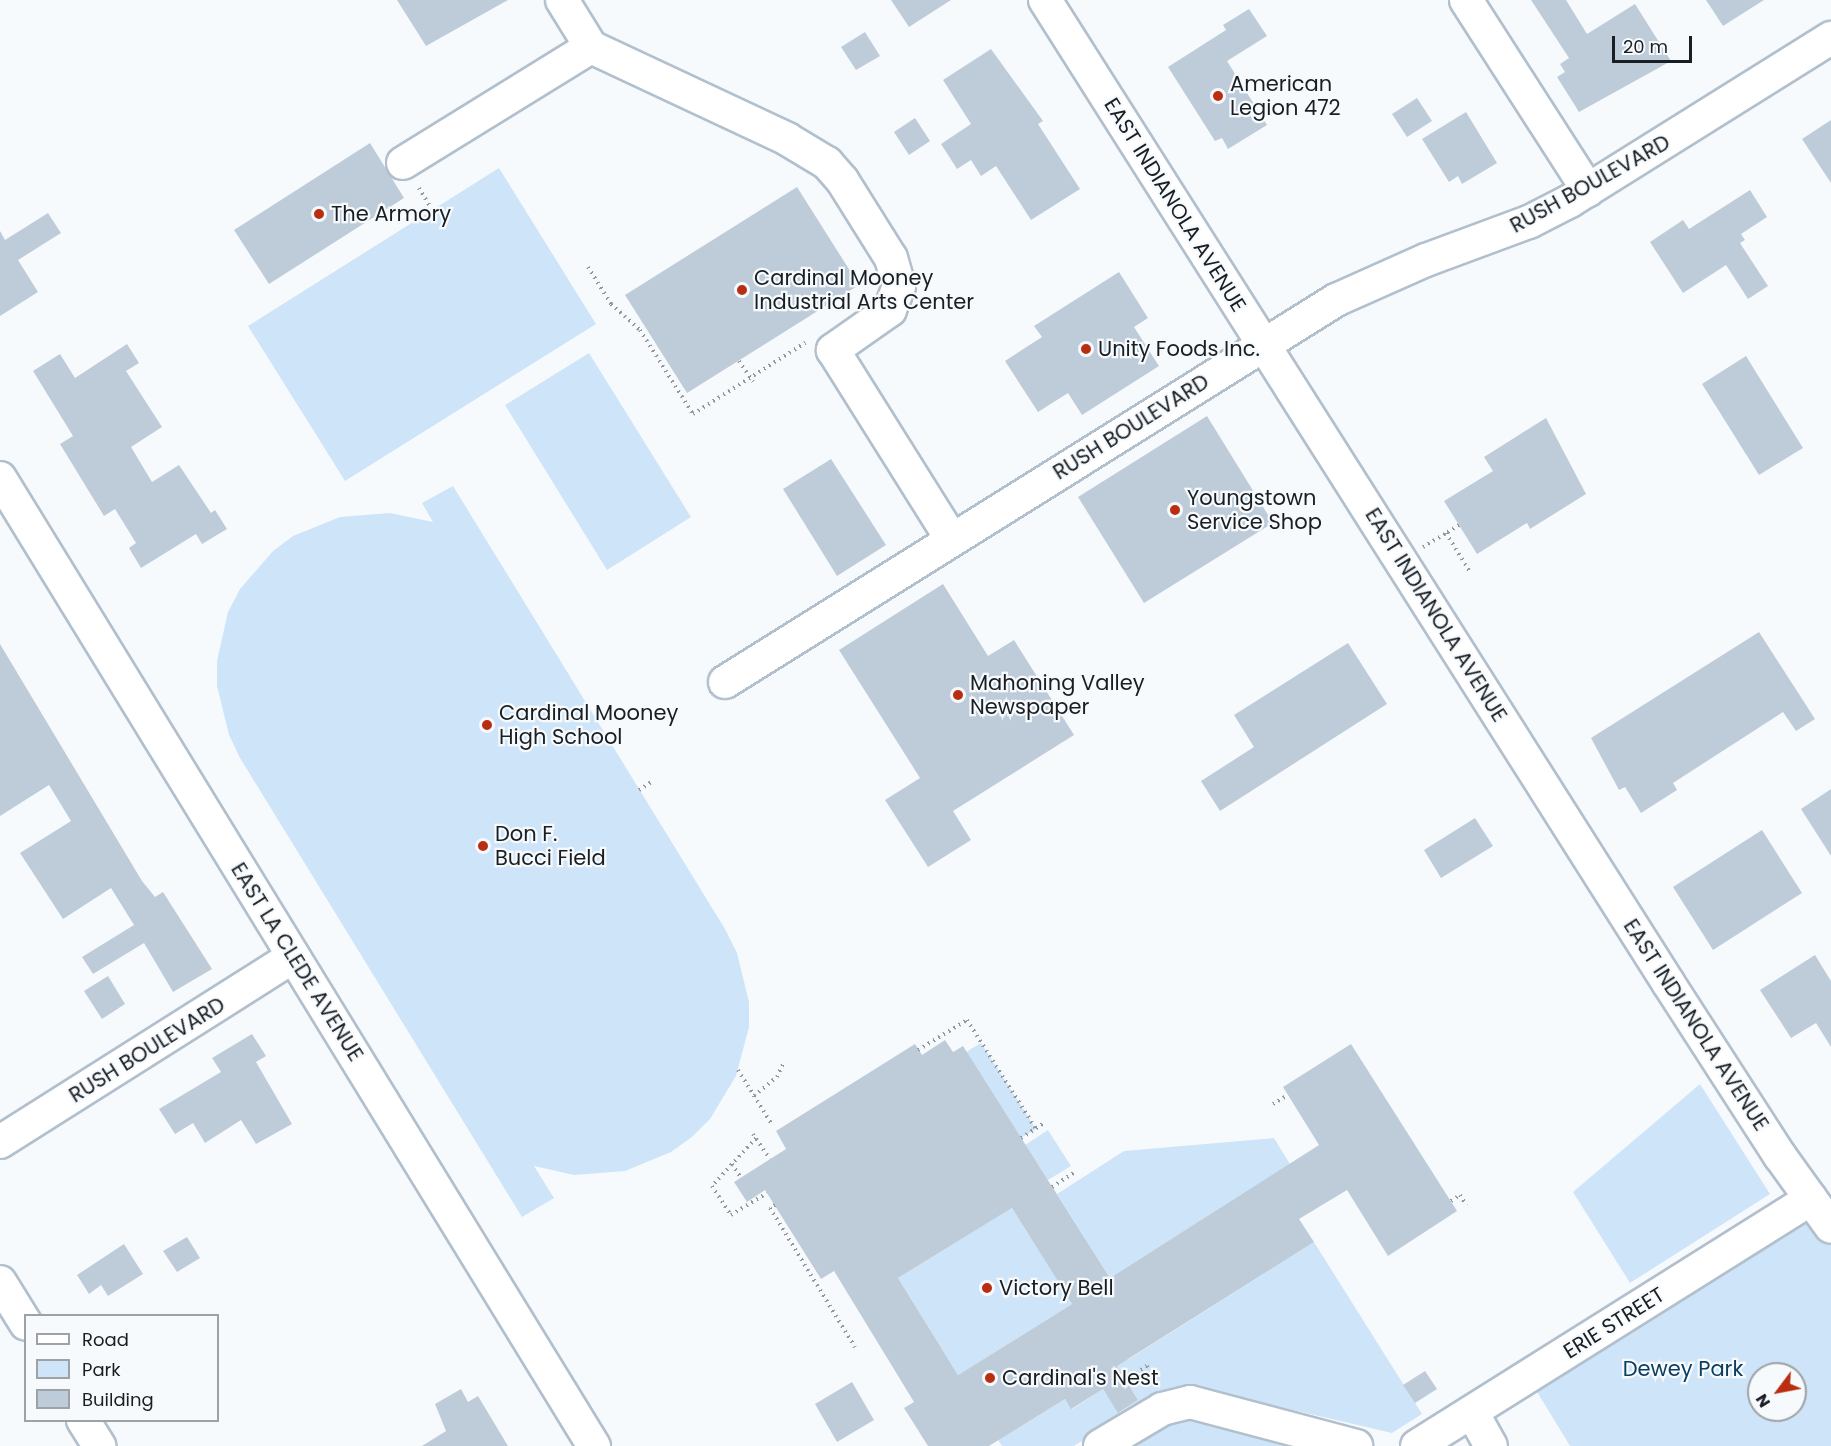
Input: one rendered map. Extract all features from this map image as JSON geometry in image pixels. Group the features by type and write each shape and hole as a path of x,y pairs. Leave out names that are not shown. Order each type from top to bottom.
{"street":[{"path":"562,0 591,48 787,139 827,163 842,180 891,258 899,286 890,310 832,351 952,540"},
{"name":"EAST INDIANOLA AVENUE","path":"1045,0 1810,1199 1831,1227"},
{"path":"1466,0 1588,190"},
{"name":"RUSH BOULEVARD","path":"725,682 1336,300 1426,260 1528,222 1588,190 1831,38"},
{"path":"403,163 591,48"},
{"name":"EAST LA CLEDE AVENUE","path":"0,478 594,1446"},
{"name":"RUSH BOULEVARD","path":"0,1143 293,957"},
{"name":"ERIE STREET","path":"1417,1446 1810,1199"},
{"path":"0,1282 24,1321"},
{"path":"1100,1446 1162,1409 1190,1402 1356,1446"},
{"path":"1472,1412 1491,1446"},
{"path":"84,1422 99,1446"}],"path":[{"path":"588,267 611,304 640,330 693,414 751,380 821,333 832,351"},
{"path":"739,361 751,380"},
{"path":"1421,549 1459,525"},
{"path":"1446,533 1470,572"},
{"path":"639,790 653,781"},
{"path":"918,1050 967,1020 1036,1129"},
{"path":"754,1096 777,1077 784,1062"},
{"path":"738,1070 771,1123"},
{"path":"1273,1104 1288,1095"},
{"path":"1021,1138 1044,1123"},
{"path":"767,1193 731,1215 712,1186 755,1136 770,1160"},
{"path":"732,1164 741,1178"},
{"path":"1052,1187 1075,1172"},
{"path":"1451,1201 1460,1195 1466,1205"},
{"path":"775,1205 770,1208 855,1347"},
{"path":"1126,1380 1147,1366 1163,1392"}],"green space":[{"path":"499,168 596,324 345,481 248,326"},
{"path":"589,353 691,517 607,570 505,405"},
{"path":"453,486 725,929 737,953 749,1002 749,1027 736,1076 710,1119 692,1137 671,1152 625,1171 574,1175 534,1166 554,1198 522,1217 240,758 229,735 217,686 217,661 228,612 240,589 273,551 293,536 340,517 390,513 433,522 422,503"},
{"path":"981,1043 1036,1129 1021,1138 966,1052"},
{"path":"1700,1084 1770,1194 1630,1283 1573,1192"},
{"path":"1048,1130 1071,1166 1048,1180 1025,1145"},
{"path":"1274,1138 1290,1164 1110,1278 1057,1194 1124,1151"},
{"name":"Dewey Park","path":"1811,1199 1831,1227 1831,1446 1570,1446 1528,1377"},
{"path":"1012,1208 1072,1304 958,1375 898,1278"},
{"path":"1314,1242 1422,1414 1392,1433 1189,1386 1145,1400 1074,1446 1002,1446 998,1440 1065,1399 1072,1409 1103,1389 1119,1413 1138,1400 1114,1361 1129,1359"},
{"path":"1196,1416 1312,1446 1136,1446 1134,1438 1155,1426"}],"building":[{"path":"397,0 508,0 426,46"},
{"path":"891,0 951,0 909,27"},
{"path":"1531,0 1566,0 1587,34 1635,4 1671,61 1579,112 1557,77 1565,72 1560,64 1569,58"},
{"path":"1706,0 1764,0 1723,26"},
{"name":"American Legion 472","path":"1249,9 1267,36 1227,61 1267,125 1228,149 1222,138 1215,141 1168,67 1226,30 1223,25"},
{"path":"865,32 880,56 856,70 841,47"},
{"path":"991,49 1043,121 1038,124 1080,189 1031,220 996,166 981,176 971,160 957,169 941,144 971,124 943,80"},
{"path":"1417,98 1432,121 1407,137 1392,114"},
{"path":"1466,112 1497,163 1462,184 1458,176 1449,182 1422,139"},
{"path":"915,118 930,141 909,155 894,132"},
{"path":"1831,120 1831,183 1802,139"},
{"name":"The Armory","path":"370,143 404,198 269,284 234,230"},
{"name":"Cardinal Mooney Industrial Arts Center","path":"797,187 859,285 687,393 625,295"},
{"path":"1750,190 1767,217 1741,234 1745,240 1740,243 1768,286 1748,299 1726,265 1683,293 1650,242 1683,220 1689,229"},
{"path":"48,213 61,233 18,260 38,292 0,316 0,231 5,240"},
{"name":"Unity Foods Inc.","path":"1119,272 1148,318 1134,327 1159,366 1082,415 1068,393 1038,412 1005,361 1042,337 1034,326"},
{"path":"127,344 139,363 126,371 162,427 131,447 152,482 179,465 211,513 215,510 227,529 202,544 196,534 141,568 129,548 136,543 115,509 104,516 60,444 73,436 33,371 60,354 75,378"},
{"path":"1746,356 1803,448 1759,475 1702,384"},
{"name":"Youngstown Service Shop","path":"1207,416 1273,523 1144,603 1078,497"},
{"path":"1546,418 1586,494 1530,529 1527,523 1477,554 1444,501 1493,471 1484,457"},
{"path":"831,459 886,545 837,576 783,489"},
{"name":"Mahoning Valley Newspaper","path":"943,584 988,656 1014,640 1074,735 953,811 971,840 928,867 885,800 920,778 839,650"},
{"path":"1759,632 1815,719 1796,731 1783,712 1673,783 1677,790 1641,813 1625,787 1619,790 1591,738"},
{"path":"1348,643 1387,704 1220,811 1201,781 1254,747 1234,715"},
{"path":"0,644 142,881 155,897 163,892 212,969 173,992 144,943 93,974 82,957 134,925 111,888 63,919 20,853 71,821 49,785 0,816"},
{"path":"1831,789 1831,856 1801,809"},
{"path":"1475,818 1493,846 1441,878 1424,850"},
{"path":"1762,830 1802,893 1713,950 1673,887"},
{"path":"1815,955 1831,981 1831,1047 1816,1023 1791,1038 1760,990"},
{"path":"108,976 125,1004 102,1019 84,991"},
{"path":"252,1034 266,1056 256,1062 292,1124 256,1144 241,1120 205,1143 193,1123 175,1134 159,1109 221,1072 212,1058"},
{"path":"945,1040 953,1052 963,1046 1110,1278 1319,1145 1283,1087 1351,1044 1457,1211 1388,1256 1347,1190 1299,1219 1314,1242 1117,1366 1138,1400 1118,1413 1103,1389 1071,1409 1065,1399 989,1446 928,1446 904,1408 914,1402 834,1271 821,1279 765,1190 747,1202 734,1182 786,1149 776,1131 915,1044 922,1055","holes":["1012,1208 1072,1304 958,1375 898,1278"]},
{"path":"187,1237 200,1258 177,1272 163,1251"},
{"path":"124,1244 143,1274 108,1296 101,1285 89,1294 77,1275"},
{"path":"1425,1371 1437,1389 1415,1403 1403,1385"},
{"path":"852,1382 874,1420 837,1442 815,1404"},
{"path":"461,1389 468,1402 478,1396 508,1446 422,1446 446,1431 435,1404"}],"place":[{"name":"American Legion 472","path":"1218,96"},
{"name":"The Armory","path":"319,214"},
{"name":"Cardinal Mooney Industrial Arts Center","path":"742,290"},
{"name":"Unity Foods Inc.","path":"1086,349"},
{"name":"Youngstown Service Shop","path":"1175,510"},
{"name":"Mahoning Valley Newspaper","path":"958,695"},
{"name":"Cardinal Mooney High School","path":"487,725"},
{"name":"Don F. Bucci Field","path":"483,846"},
{"name":"Victory Bell","path":"987,1288"},
{"name":"Cardinal's Nest","path":"990,1378"}]}
